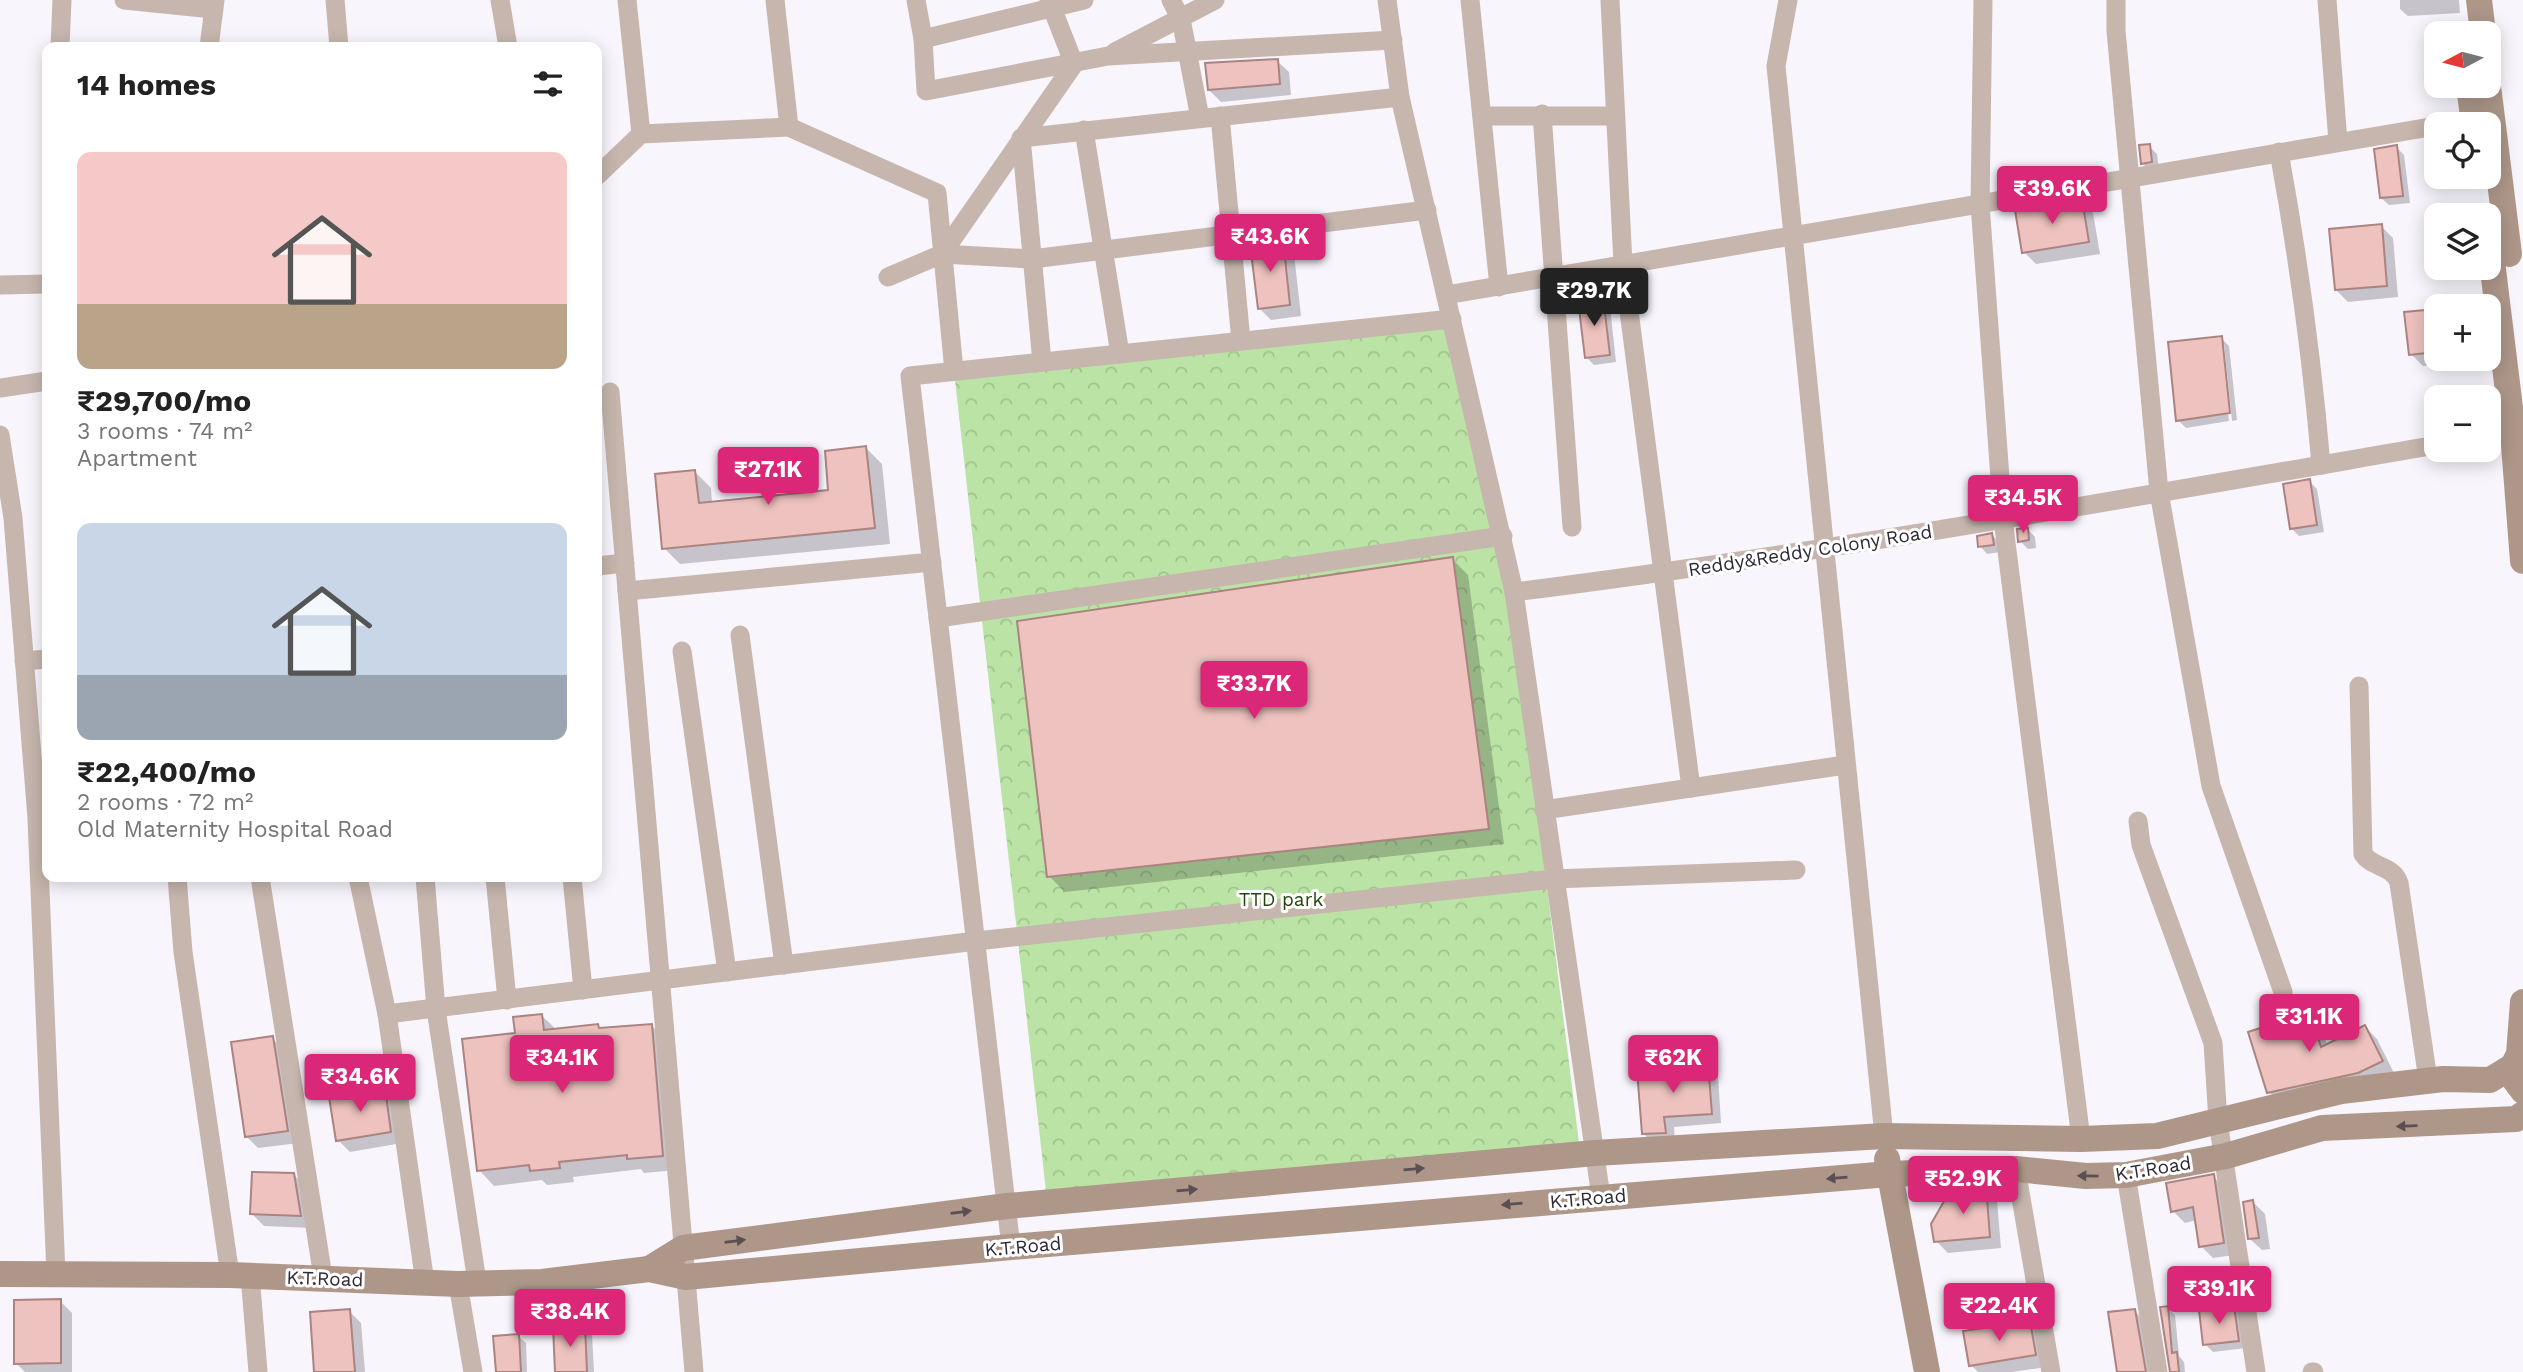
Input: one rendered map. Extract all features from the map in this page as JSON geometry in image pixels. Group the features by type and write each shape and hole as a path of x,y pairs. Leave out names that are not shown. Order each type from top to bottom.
{"main road":[{"path":"2461,0 2463,21"},
{"path":"2479,0 2482,21"},
{"path":"2489,98 2523,368"},
{"path":"2491,280 2498,385"},
{"path":"2501,434 2523,561"},
{"path":"2521,1120 2507,1081 2519,1054 2523,1002"},
{"path":"2436,1080 2446,1124"},
{"name":"K.T.Road","path":"649,1269 683,1248 1007,1206 1595,1153 1884,1136 2081,1139 2157,1136 2341,1090 2436,1080 2507,1081"},
{"name":"K.T.Road","path":"0,1274 240,1275 467,1283 542,1282 649,1269 686,1278 1011,1247 1889,1174 2016,1169 2086,1176 2126,1175 2226,1156 2322,1128 2521,1120"},
{"path":"1884,1136 1927,1372"}],"street":[{"path":"60,42 62,0"},
{"path":"124,0 214,5 210,42"},
{"path":"335,0 339,42"},
{"path":"500,0 507,42"},
{"path":"627,0 641,134"},
{"path":"775,0 789,127"},
{"path":"916,0 923,39 926,91 1108,56 1392,40"},
{"path":"923,39 1050,4 1084,0"},
{"path":"1171,0 1180,19 1187,51 1210,117 1231,237 1241,341"},
{"path":"1108,56 1215,0"},
{"path":"1387,0 1400,97 1514,592 1601,1197"},
{"path":"1470,0 1499,287"},
{"path":"1609,0 1623,265 1690,789"},
{"path":"1788,0 1776,66 1844,765 1884,1136"},
{"path":"1983,0 1980,204 2003,519 2081,1139"},
{"path":"2116,0 2116,31 2159,492 2211,786 2283,992"},
{"path":"2327,0 2338,142"},
{"path":"1050,4 1072,63"},
{"path":"942,254 1072,63"},
{"path":"1021,138 1400,97"},
{"path":"1542,114 1572,527"},
{"path":"1482,116 1615,116"},
{"path":"602,171 641,134 789,127 937,193 954,371"},
{"path":"1446,295 2424,127"},
{"path":"1084,130 1120,354"},
{"path":"1021,138 1042,362"},
{"path":"2279,152 2308,334 2321,465"},
{"path":"888,277 942,254 1032,259 1231,237 1427,210"},
{"path":"0,285 42,284"},
{"path":"1011,1247 910,376 1452,319"},
{"path":"0,388 42,382"},
{"path":"610,392 694,1372"},
{"path":"0,435 13,518 37,832 56,1274"},
{"name":"Reddy&Reddy Colony Road","path":"1514,592 1823,548 2424,447"},
{"path":"938,618 1503,536"},
{"path":"627,591 932,562"},
{"path":"602,565 625,563"},
{"path":"740,635 784,965"},
{"path":"681,651 727,972"},
{"path":"24,661 42,659"},
{"path":"2359,687 2363,854 2392,871 2399,883 2436,1080"},
{"path":"1544,810 1844,765"},
{"path":"2138,821 2141,845 2213,1043 2218,1121 2226,1156 2256,1372"},
{"path":"387,1014 976,941 1554,879 1796,870"},
{"path":"177,882 183,952 258,1372"},
{"path":"261,882 323,1278"},
{"path":"359,882 387,1014 425,1283"},
{"path":"425,882 436,1009 467,1283 473,1372"},
{"path":"495,882 507,1000"},
{"path":"572,882 583,990"},
{"path":"2016,1169 2051,1372"},
{"path":"2126,1175 2158,1372"}],"green space":[{"name":"TTD park","path":"1452,319 1503,536 1579,1143 1046,1191 954,371"}],"building":[{"path":"1278,59 1280,84 1208,90 1205,63"},
{"path":"2150,144 2152,162 2141,164 2139,145"},
{"path":"2397,145 2403,196 2380,198 2374,149"},
{"path":"2082,199 2089,242 2022,253 2015,210"},
{"path":"2382,224 2387,286 2335,290 2329,229"},
{"path":"1283,240 1290,305 1258,309 1250,244"},
{"path":"1603,297 1610,355 1585,358 1578,300"},
{"path":"2424,310 2424,353 2409,355 2404,312"},
{"path":"2222,336 2230,413 2176,421 2168,342"},
{"path":"866,446 875,528 662,549 655,474 695,470 699,503 828,490 825,451"},
{"path":"2310,479 2317,525 2290,529 2283,484"},
{"path":"2028,528 2029,540 2018,542 2017,529"},
{"path":"1992,533 1994,545 1978,547 1977,536"},
{"path":"1453,557 1489,829 1047,877 1017,621"},
{"path":"2310,1012 2321,1047 2365,1025 2383,1061 2358,1073 2267,1093 2248,1032"},
{"path":"542,1014 544,1030 598,1024 599,1028 652,1024 663,1156 627,1159 627,1155 559,1162 560,1168 530,1171 529,1165 477,1171 462,1039 515,1033 513,1017"},
{"path":"273,1036 288,1131 245,1137 231,1042"},
{"path":"1708,1064 1712,1114 1664,1117 1666,1133 1642,1134 1637,1070"},
{"path":"385,1088 391,1132 336,1141 329,1097"},
{"path":"252,1172 294,1173 301,1216 250,1214"},
{"path":"2214,1174 2224,1243 2199,1247 2193,1207 2171,1212 2166,1183"},
{"path":"1986,1186 1990,1237 1934,1242 1931,1224 1951,1189"},
{"path":"2253,1200 2259,1238 2248,1239 2243,1202"},
{"path":"61,1299 61,1363 14,1364 14,1300"},
{"path":"2168,1306 2172,1353 2177,1352 2179,1372 2170,1372 2160,1307"},
{"path":"2234,1306 2239,1341 2203,1345 2199,1310"},
{"path":"350,1309 355,1372 314,1372 310,1312"},
{"path":"2135,1309 2146,1372 2117,1372 2108,1312"},
{"path":"2030,1321 2036,1355 1969,1366 1963,1331"},
{"path":"585,1325 587,1372 555,1372 553,1326"},
{"path":"519,1334 521,1372 496,1372 493,1336"}]}
